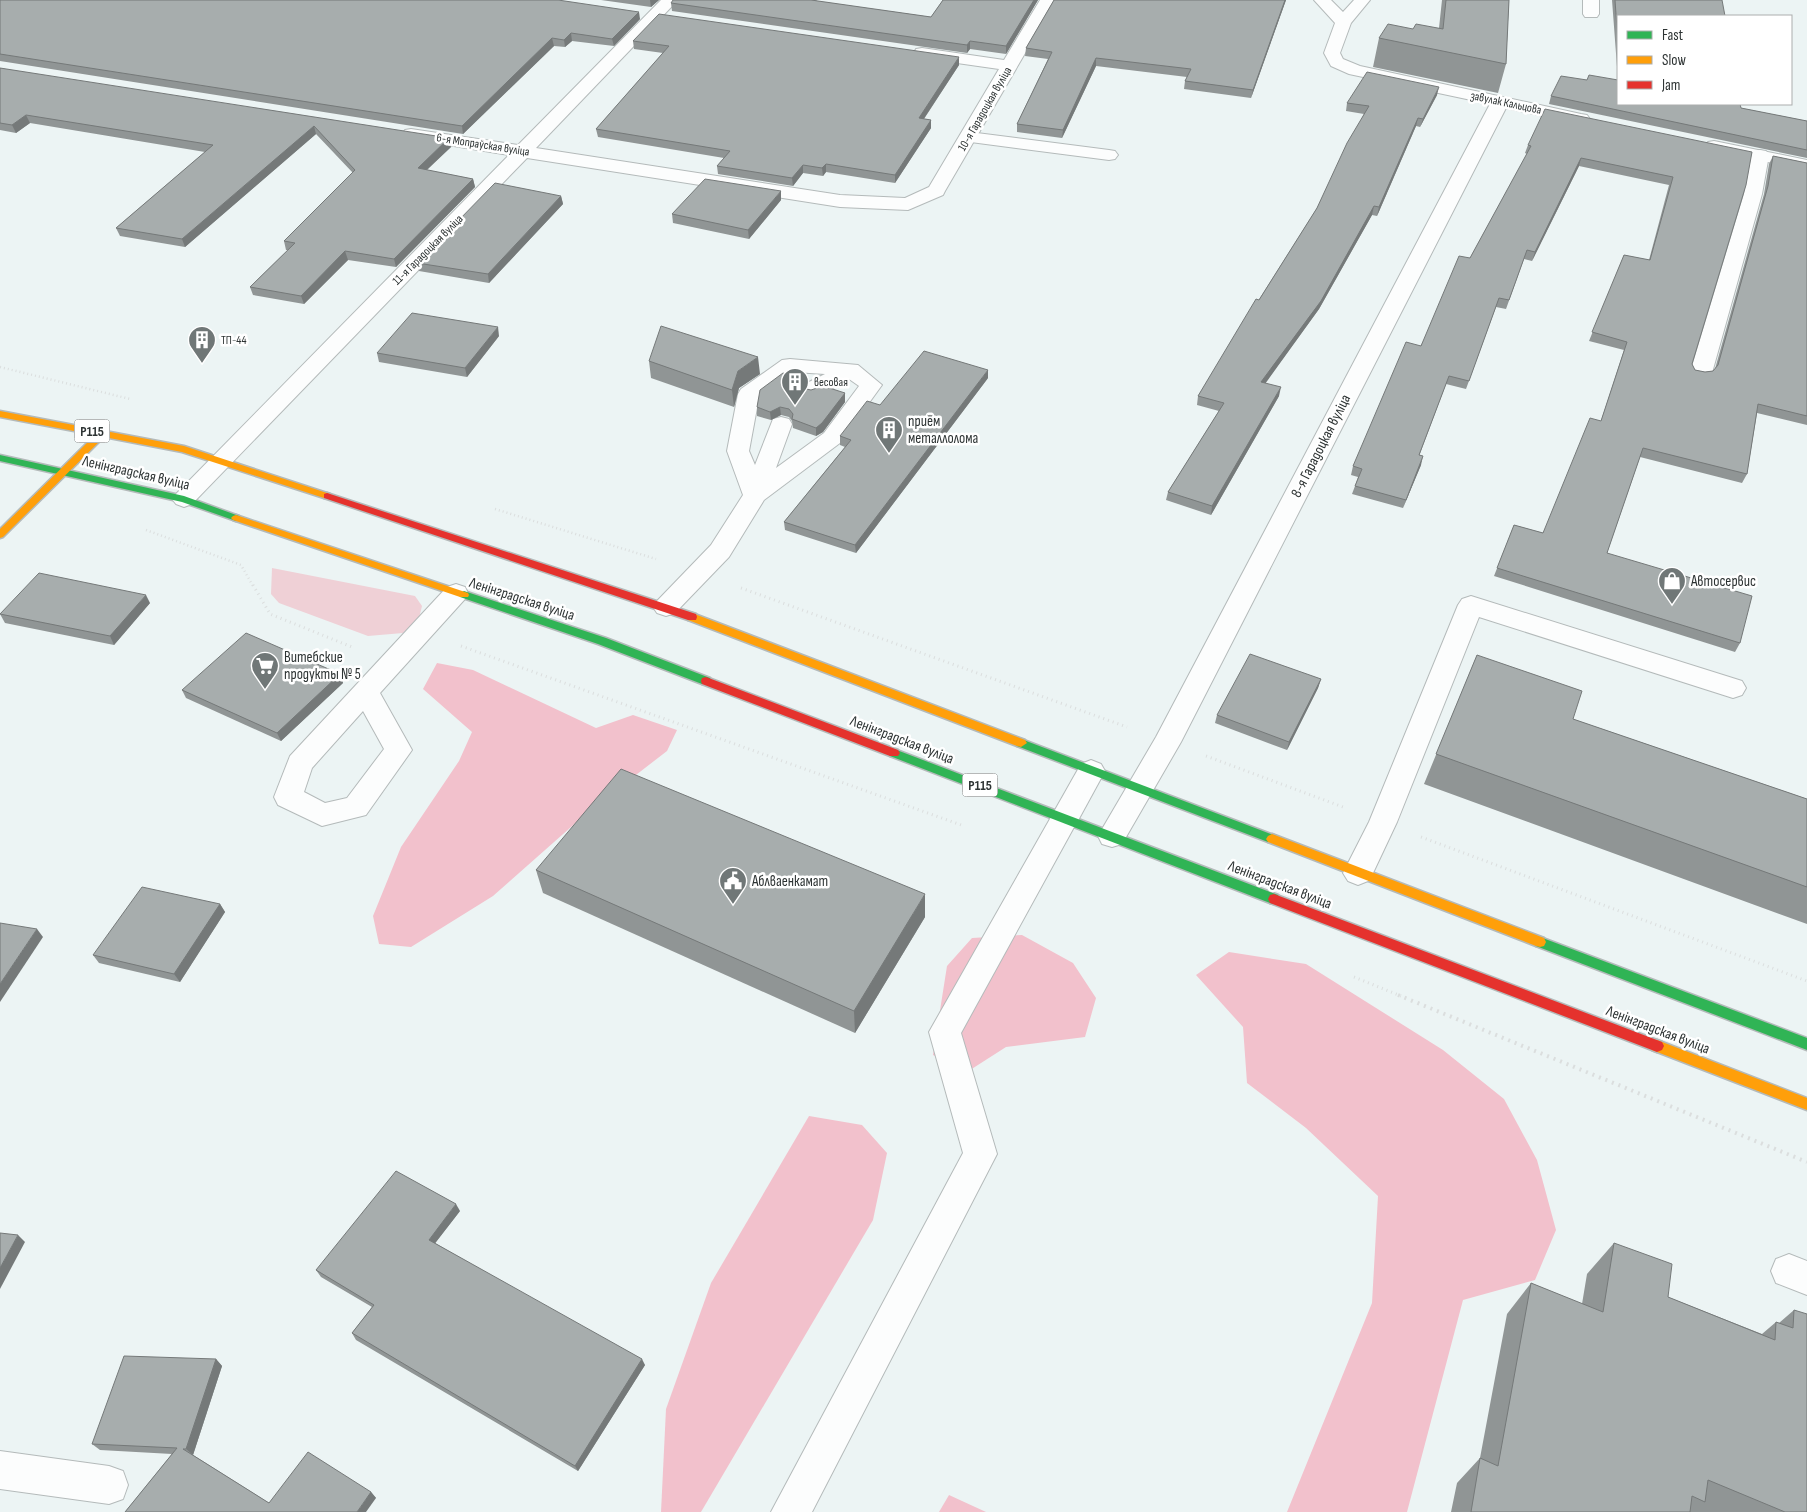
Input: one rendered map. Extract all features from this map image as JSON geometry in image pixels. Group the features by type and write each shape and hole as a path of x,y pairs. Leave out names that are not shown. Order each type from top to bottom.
{"main road":[{"name":"Ленінградская вуліца","path":"0,414 184,450 666,607 1807,1044"},
{"path":"0,535 102,433"},
{"name":"Ленінградская вуліца","path":"0,458 184,498 456,593 602,641 1807,1104"}],"street":[{"name":"10-я Гарадоцкая вуліца","path":"908,204 936,191 1048,0"},
{"path":"1322,0 1343,22 1362,0"},
{"name":"11-я Гарадоцкая вуліца","path":"184,498 660,11"},
{"name":"завулак Кальцова","path":"1343,22 1332,52 1337,62 1355,70 1596,122"},
{"path":"902,50 1010,66"},
{"name":"8-я Гарадоцкая вуліца","path":"1112,836 1167,742 1500,102"},
{"name":"6-я Мопраўская вуліца","path":"398,132 840,201 908,204"},
{"path":"969,137 1109,155"},
{"path":"1702,143 1807,164"},
{"path":"1701,374 1753,194 1760,155"},
{"path":"790,365 850,370 871,385 832,438 755,495 738,451 749,394 790,365"},
{"path":"811,390 850,370"},
{"path":"666,607 720,551 755,495 781,424"},
{"path":"365,690 398,750 356,807 322,815 288,797 300,762 365,690 456,593"},
{"path":"1358,873 1383,822 1470,605 1733,688"},
{"path":"791,1512 980,1154 944,1032 1091,771"},
{"path":"0,1470 110,1485"}],"path":[{"path":"0,367 136,401"},
{"path":"492,508 700,573 1167,742 1807,981"},
{"path":"142,528 241,565 270,614 358,649 420,632 970,828"},
{"path":"1349,975 1807,1162"}],"shaded area":[{"path":"272,568 415,596 422,606 419,618 403,633 368,636 279,603 271,594"},
{"path":"437,663 473,670 596,728 633,715 677,730 667,751 588,812 493,896 411,947 379,944 373,916 401,847 459,761 472,732 423,689"},
{"path":"1022,935 1073,963 1096,998 1085,1037 1006,1047 967,1072 933,1055 947,966 972,938"},
{"path":"1229,952 1306,964 1443,1050 1504,1099 1537,1160 1556,1230 1535,1280 1463,1300 1407,1512 1287,1512 1372,1303 1378,1196 1306,1128 1247,1083 1243,1027 1196,975"},
{"path":"809,1116 862,1125 887,1153 873,1220 701,1512 661,1512 666,1409 711,1283"},
{"path":"949,1495 986,1512 939,1512"}],"building":[{"path":"0,0 558,0 639,12 612,39 571,33 564,40 552,38 462,126 0,54"},
{"path":"673,0 811,0 931,17 943,0 1034,0 1006,46 970,41 967,45 671,3"},
{"path":"1054,0 1285,0 1253,90 1185,81 1191,69 1096,58 1063,130 1017,124 1052,52 1026,48"},
{"path":"1446,0 1509,0 1506,64 1379,38 1388,24 1413,29 1416,24 1443,29"},
{"path":"1615,0 1722,0 1725,15 1617,15 1617,29"},
{"path":"659,14 959,57 919,118 931,120 895,175 826,164 822,168 803,165 792,178 717,166 730,151 596,129 669,46 633,41"},
{"path":"0,68 449,138 418,168 473,179 394,259 345,251 301,296 250,287 295,243 284,241 355,170 314,126 182,239 116,228 213,145 26,115 12,125 0,123"},
{"path":"1367,72 1439,87 1423,119 1418,118 1379,207 1374,206 1321,301 1261,382 1281,387 1212,506 1168,492 1224,403 1198,396 1256,299 1259,300 1317,208 1347,143 1369,106 1347,103"},
{"path":"1589,75 1617,80 1617,105 1740,105 1741,108 1807,121 1807,150 1551,96 1561,76 1587,80"},
{"path":"1545,109 1752,152 1746,185 1692,364 1695,370 1713,371 1718,365 1768,186 1773,156 1807,163 1807,416 1758,404 1747,474 1643,448 1607,553 1752,596 1740,643 1497,568 1514,525 1543,533 1590,418 1601,421 1627,342 1592,332 1624,255 1650,260 1673,177 1581,158 1535,252 1527,250 1509,300 1499,298 1469,381 1449,376 1419,455 1423,456 1406,500 1355,486 1362,469 1353,466 1406,342 1421,346 1459,256 1470,258 1531,146 1528,145"},
{"path":"705,179 781,191 748,230 672,214"},
{"path":"495,183 561,196 488,274 417,263"},
{"path":"412,313 498,327 465,368 377,353"},
{"path":"661,326 758,357 738,371 732,390 649,361"},
{"name":"приём металлолома","path":"924,351 988,370 855,545 784,522 851,440 840,436 867,401 880,405"},
{"path":"783,373 799,378 798,382 802,388 811,390 823,386 845,393 816,428 792,419 793,414 789,409 780,407 770,412 757,407 760,390"},
{"path":"39,573 146,595 110,636 0,614"},
{"name":"Витебские продукты № 5","path":"246,633 340,674 277,733 182,690"},
{"path":"1250,654 1321,679 1289,742 1217,715"},
{"path":"1477,655 1582,691 1573,719 1807,799 1807,887 1436,754"},
{"name":"Аблваенкамат","path":"621,769 925,894 854,1011 536,870"},
{"path":"142,887 220,904 174,974 93,955"},
{"path":"0,923 37,929 0,984"},
{"path":"396,1171 456,1204 429,1240 642,1359 575,1466 352,1333 374,1305 316,1270"},
{"path":"0,1233 18,1235 0,1268"},
{"path":"1614,1243 1672,1264 1668,1297 1775,1340 1776,1322 1793,1328 1794,1310 1807,1314 1807,1512 1785,1512 1708,1480 1705,1502 1692,1496 1690,1512 1471,1512 1480,1458 1498,1466 1531,1283 1603,1312"},
{"path":"124,1356 216,1359 186,1449 183,1449 269,1503 308,1452 371,1492 357,1512 125,1512 177,1448 92,1444"}],"traffic: fast":[{"path":"0,458 184,499 236,518"},
{"path":"464,595 602,641 706,681"},
{"path":"1021,743 1272,839"},
{"path":"894,753 1274,899"},
{"path":"1540,942 1807,1044"}],"traffic: slow":[{"path":"0,414 184,449 327,496"},
{"path":"0,535 102,433"},
{"path":"236,518 464,595"},
{"path":"692,617 1021,743"},
{"path":"1272,839 1540,942"},
{"path":"1657,1046 1807,1104"}],"traffic: jam":[{"path":"327,496 692,617"},
{"path":"706,681 894,753"},
{"path":"1274,899 1657,1046"}],"place":[{"name":"ТП-44","path":"202,364"},
{"name":"весовая","path":"795,406"},
{"name":"приём металлолома","path":"889,454"},
{"name":"Автосервис","path":"1672,605"},
{"name":"Витебские продукты № 5","path":"265,690"},
{"name":"Аблваенкамат","path":"733,905"}]}
